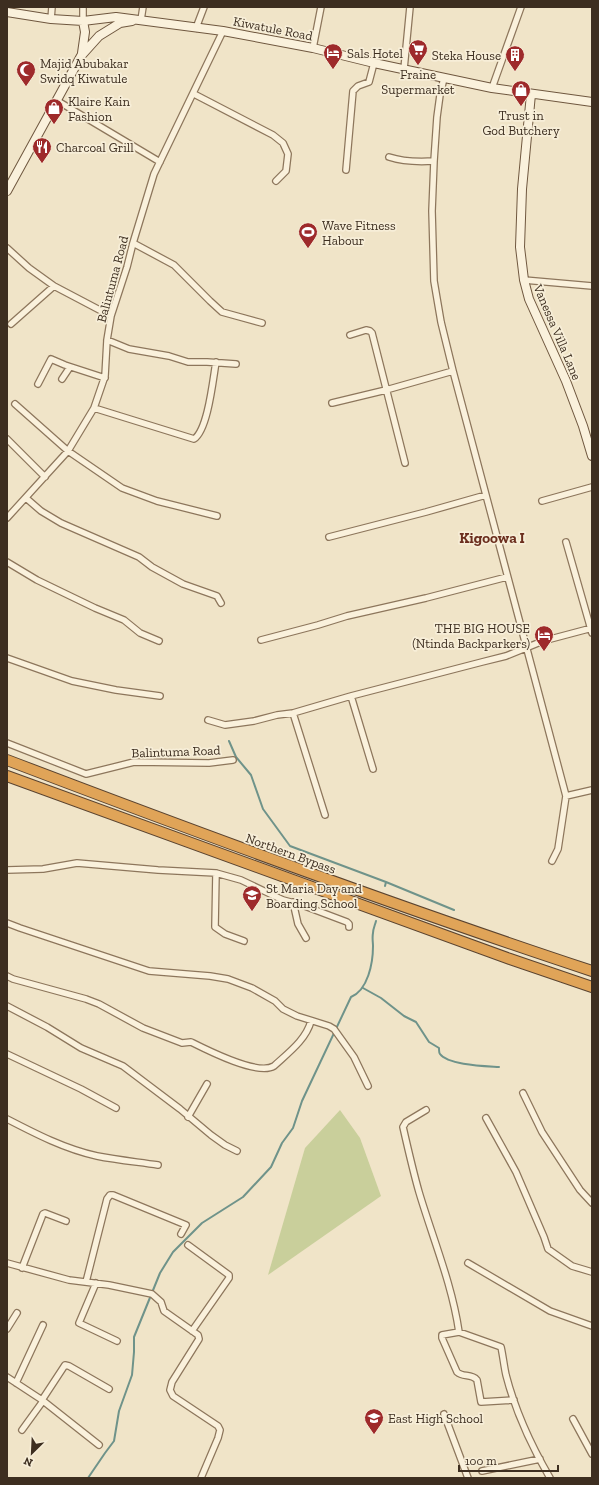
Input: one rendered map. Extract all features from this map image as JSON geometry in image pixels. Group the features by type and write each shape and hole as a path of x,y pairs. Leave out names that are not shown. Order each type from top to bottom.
{"highway":[{"name":"Northern Bypass","path":"7,760 161,819 395,904 592,971"},
{"name":"Northern Bypass","path":"7,776 510,960 592,986"}],"main road":[{"name":"Kiwatule Road","path":"7,12 51,19 83,21 116,17 223,31 313,48 404,70 492,88 592,102"},
{"path":"7,191 81,56 99,36 120,23 141,20"},
{"path":"81,56 85,32 83,21"},
{"name":"Vanessa Villa Lane","path":"531,94 523,184 520,247 524,280 529,299 566,381 592,456"}],"street":[{"path":"51,19 52,7"},
{"path":"83,7 83,21"},
{"path":"141,20 143,7"},
{"path":"196,28 204,7"},
{"path":"313,48 321,7"},
{"path":"404,70 410,7"},
{"path":"492,88 521,7"},
{"name":"Balintuma Road","path":"7,518 68,451 94,408 104,378 107,340 111,316 154,174 194,94 223,31"},
{"path":"346,170 353,91 358,86 369,82 374,63"},
{"path":"444,78 437,117 434,161 432,211 434,281 441,322 453,371 506,577 566,796 558,849 552,861"},
{"path":"194,94 273,135 283,143 288,154 286,171 276,181"},
{"path":"56,100 160,162"},
{"path":"389,158 400,161 434,161"},
{"path":"133,243 174,265 222,312 262,323"},
{"path":"7,248 54,286 111,316"},
{"path":"524,280 592,286"},
{"path":"11,324 54,286"},
{"path":"350,335 366,330 372,333 405,463"},
{"path":"107,340 129,348 169,356 188,362 236,364"},
{"path":"38,384 51,359 104,378"},
{"path":"94,408 194,439 198,435 206,420 216,362"},
{"path":"62,379 70,367"},
{"path":"332,403 386,390 453,371"},
{"path":"15,404 68,451 122,488 157,501 218,516"},
{"path":"7,439 45,478"},
{"path":"542,501 592,487"},
{"path":"328,536 486,496"},
{"path":"26,498 41,511 61,523 139,557 152,567 183,584 217,596 221,603"},
{"path":"208,720 225,725 293,713 351,696 494,659 561,636 592,630 566,542"},
{"path":"7,562 42,583 124,620 140,633 159,641"},
{"path":"261,640 347,616 426,598 506,577"},
{"path":"7,658 72,681 116,690 160,696"},
{"path":"351,696 372,769"},
{"path":"293,713 324,815"},
{"name":"Balintuma Road","path":"7,743 86,774 134,762 209,763 233,760"},
{"path":"566,796 592,790"},
{"path":"7,870 43,869 77,863 216,873 241,880 283,900 293,902 347,922 349,927"},
{"path":"216,873 215,928 225,934 244,941"},
{"path":"293,902 298,924 306,938"},
{"path":"7,923 149,971 194,974 228,979 252,988 275,1001 282,1009 334,1029 354,1057 368,1086"},
{"path":"7,976 13,979 86,999 99,1004 143,1028 182,1043 190,1042 252,1067 272,1068 302,1040 309,1029 311,1021"},
{"path":"7,1006 47,1027 81,1048 123,1066 211,1135 225,1145 238,1151"},
{"path":"7,1054 81,1089 116,1108"},
{"path":"188,1116 207,1084"},
{"path":"523,1093 542,1132 580,1190 592,1203"},
{"path":"426,1110 406,1122 403,1127 419,1191 449,1283 456,1309 459,1332"},
{"path":"486,1118 516,1172 548,1249 572,1266 592,1272"},
{"path":"7,1119 38,1135 83,1152 98,1156 158,1165"},
{"path":"86,1282 107,1198 110,1195 186,1225 181,1234"},
{"path":"22,1268 42,1215 45,1213 66,1221"},
{"path":"188,1245 229,1275 229,1278 192,1331"},
{"path":"7,1263 69,1280 96,1283 152,1294 161,1302 164,1311 198,1336 199,1339 172,1382 170,1390 173,1396 218,1426 220,1430 201,1478"},
{"path":"468,1263 550,1311 592,1326"},
{"path":"96,1283 79,1323 117,1341"},
{"path":"7,1329 16,1312"},
{"path":"16,1383 43,1324"},
{"path":"514,1400 481,1402 477,1380 471,1375 459,1374 442,1335 459,1332 502,1347 506,1374 514,1400 540,1460 550,1478"},
{"path":"22,1430 67,1365 109,1390"},
{"path":"7,1377 42,1401 99,1445"},
{"path":"444,1414 468,1478"},
{"path":"573,1419 592,1454"},
{"path":"482,1470 540,1460"}],"green space":[{"path":"340,1110 360,1138 381,1196 268,1275 305,1148"}],"waterway":[{"path":"229,741 236,757 251,775 263,809 290,846 386,882 454,910"},
{"path":"385,886 386,882"},
{"path":"88,1478 114,1441 119,1411 132,1375 134,1337 160,1273 173,1252 202,1223 243,1197 271,1167 282,1143 293,1128 302,1101 351,997 362,988 371,968 373,930 376,921"},
{"path":"363,988 381,998 404,1016 416,1022 429,1042 439,1048 440,1053 444,1058 458,1063 499,1067"}],"place":[{"name":"Fraine Supermarket","path":"418,66"},
{"name":"Sals Hotel","path":"333,70"},
{"name":"Steka House","path":"515,72"},
{"name":"Majid Abubakar Swidq Kiwatule","path":"26,87"},
{"name":"Trust in God Butchery","path":"521,107"},
{"name":"Klaire Kain Fashion","path":"54,125"},
{"name":"Charcoal Grill","path":"42,164"},
{"name":"Wave Fitness Habour","path":"308,249"},
{"name":"THE BIG HOUSE (Ntinda Backparkers)","path":"544,652"},
{"name":"St Maria Day and Boarding School","path":"252,912"},
{"name":"East High School","path":"374,1435"}],"district":[{"name":"Kigoowa I","path":"492,538"}]}
